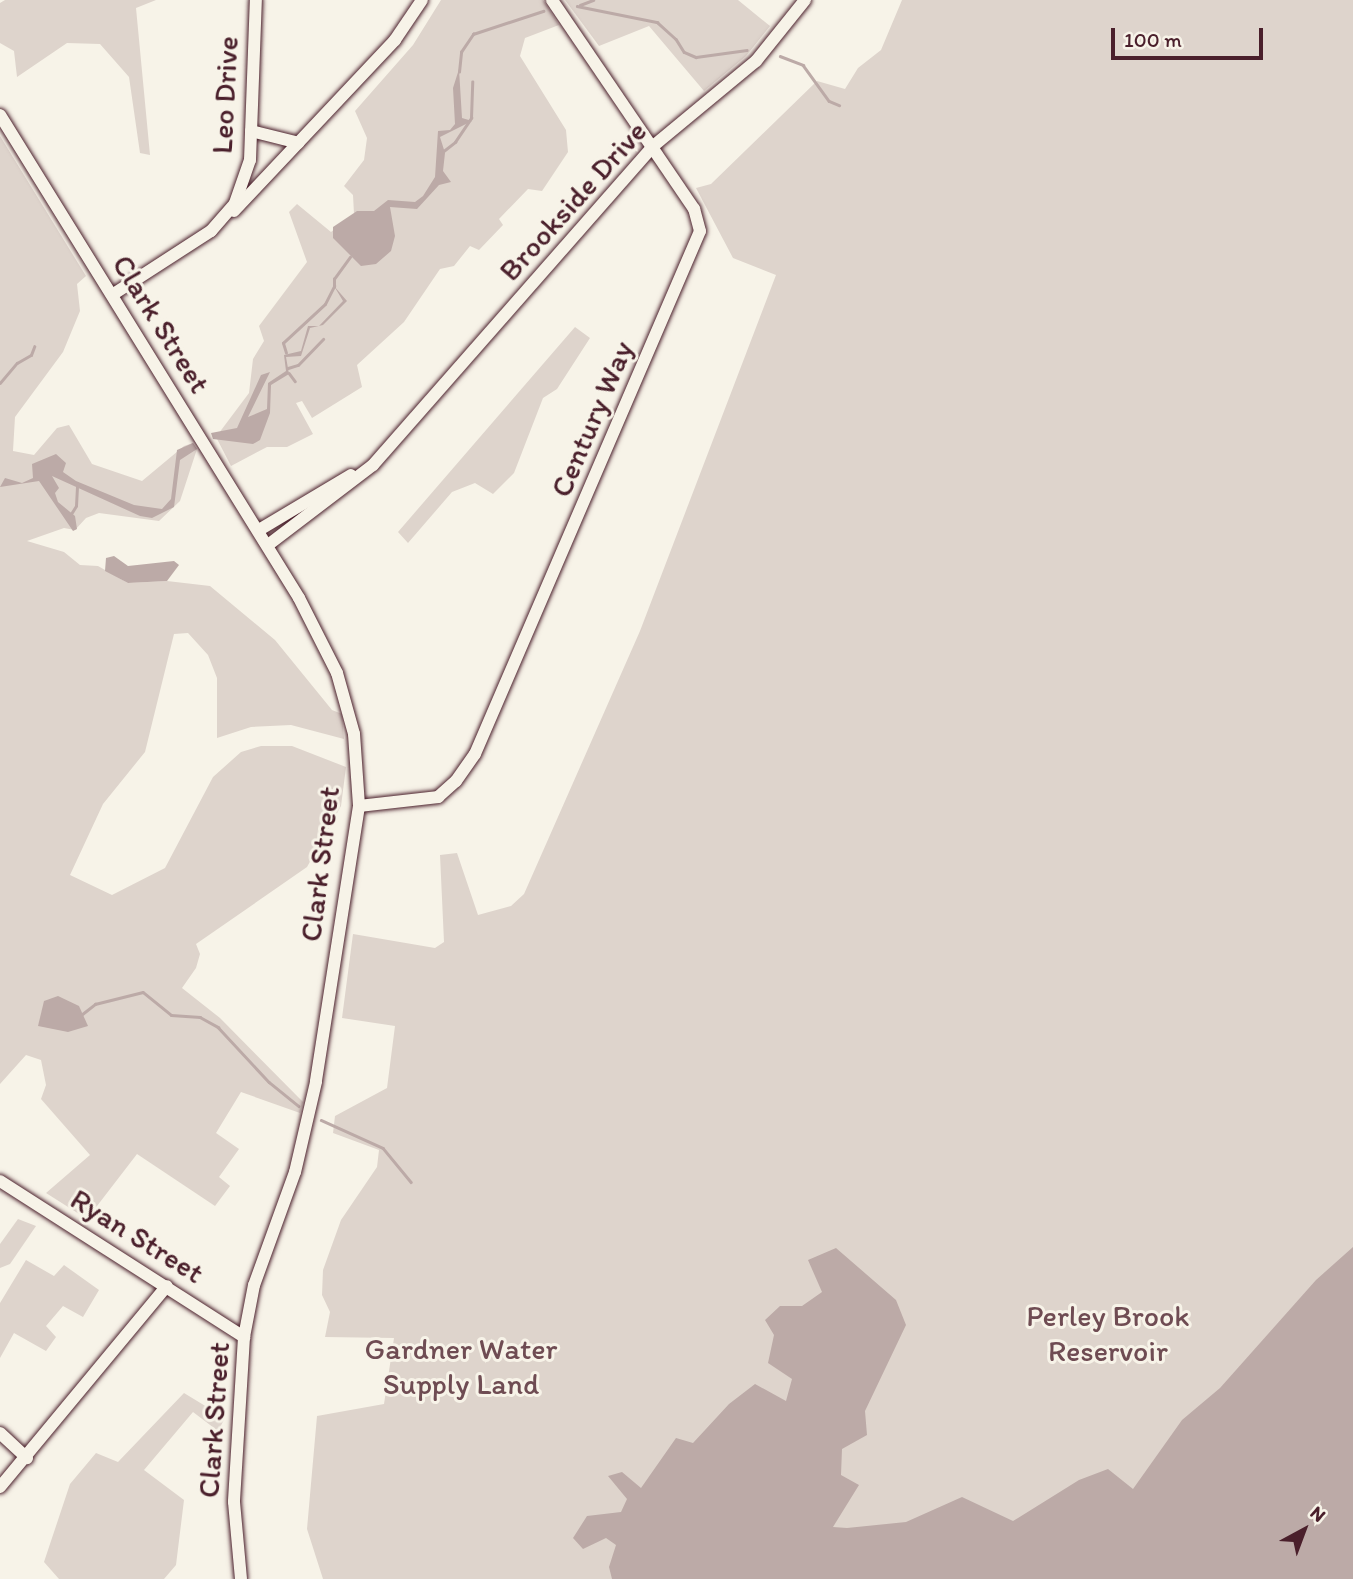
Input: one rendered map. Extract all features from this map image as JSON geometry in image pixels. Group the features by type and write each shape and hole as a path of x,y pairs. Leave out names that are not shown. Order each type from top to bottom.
{"street":[{"name":"Leo Drive","path":"224,220 247,171 256,0"},
{"path":"113,295 224,220 395,40 422,0"},
{"name":"Century Way","path":"359,806 438,797 456,781 475,754 700,231 694,209 552,0"},
{"name":"Brookside Drive","path":"268,545 351,484 388,448 652,147 756,61 805,0"},
{"name":"Clark Street","path":"0,115 259,530 317,630 342,687 355,746 359,806 310,1114 295,1172 257,1276 244,1336 234,1502 241,1579"},
{"path":"251,131 299,143"},
{"name":"Brookside Drive","path":"259,530 340,483 388,448"},
{"name":"Ryan Street","path":"0,1181 244,1336"},
{"path":"0,1487 27,1458 167,1286"},
{"path":"0,1433 27,1458"}],"green space":[{"path":"5,0 156,0 136,8 150,155 140,153 129,77 100,44 67,43 17,77 14,51 0,43 0,3"},
{"path":"441,0 543,0 559,25 525,38 520,56 566,130 568,152 542,191 528,189 499,219 503,225 479,250 470,246 454,266 440,269 404,322 357,365 362,387 312,418 302,401 296,403 313,434 287,447 267,447 231,466 216,437 249,393 253,359 264,341 259,326 307,262 289,212 297,204 331,232 354,214 353,195 344,186 364,160 367,138 355,111 413,45"},
{"path":"565,0 738,0 770,26 746,56 704,91 649,26 599,46"},
{"name":"Gardner Water Supply Land","path":"902,0 1353,0 1353,1579 323,1579 307,1529 317,1416 384,1404 394,1338 325,1337 330,1312 322,1295 323,1270 341,1220 377,1167 379,1150 333,1133 335,1116 387,1088 395,1026 342,1018 353,934 435,948 444,942 440,855 457,853 478,915 511,906 524,894 640,631 776,275 733,258 696,188 711,184 817,81 845,89 858,68 881,50"},
{"path":"0,136 86,276 77,284 80,311 63,352 15,417 13,451 34,455 57,428 69,425 92,464 142,481 184,446 193,443 197,449 180,501 159,521 99,513 86,518 75,530 64,528 27,541 64,552 80,565 98,566 128,583 167,581 210,586 275,640 332,710 342,714 344,739 291,725 251,727 217,738 217,678 208,655 188,633 174,634 145,752 103,804 70,875 112,895 165,868 213,777 241,752 261,746 292,746 346,767 341,806 307,867 196,944 200,954 196,968 182,988 220,1018 303,1102 300,1113 241,1092 216,1133 239,1149 219,1177 230,1186 215,1206 137,1154 87,1219 46,1193 90,1155 41,1099 46,1085 41,1060 26,1055 0,1084"},
{"path":"575,327 590,338 557,389 543,398 514,473 493,494 475,483 452,492 408,543 398,532"},
{"path":"18,1219 36,1226 10,1264 0,1268 0,1244"},
{"path":"26,1260 54,1276 64,1265 99,1290 83,1317 63,1306 46,1326 56,1337 46,1351 14,1333 0,1358 0,1303"},
{"path":"184,1393 225,1418 218,1431 193,1412 144,1470 184,1500 176,1565 164,1579 59,1579 44,1562 70,1484 96,1453 118,1462"}],"shaded area":[{"path":"459,69 462,118 472,121 440,137 445,153 443,171 451,182 439,185 417,209 390,207 395,236 391,251 376,264 361,266 333,238 333,227 357,211 374,211 388,200 415,202 423,196 435,177 438,131 450,130 455,124 453,88"},
{"path":"334,286 347,301 319,326 343,301"},
{"path":"308,326 319,326 310,328 301,356 286,357 289,374 271,385 270,413 260,440 253,444 213,439 211,433 237,428 261,375 270,372 248,417 267,409 268,383 286,371 284,355 301,351"},
{"path":"193,443 197,449 180,460 174,507 152,518 140,516 52,476 59,488 55,493 58,502 75,516 77,529 73,531 39,481 0,487 5,478 22,483 33,478 32,464 56,454 66,463 63,472 76,481 134,505 162,509 171,499 177,450"},
{"path":"114,556 128,566 174,561 179,565 167,581 128,583 105,571 106,558"},
{"path":"58,996 79,1006 88,1026 68,1032 38,1026 44,1001"},
{"name":"Perley Brook Reservoir","path":"1353,1247 1353,1579 612,1579 609,1567 616,1545 606,1538 583,1549 573,1538 587,1516 621,1512 627,1499 608,1476 622,1472 641,1488 676,1438 693,1443 729,1404 755,1384 786,1401 792,1379 768,1363 774,1335 765,1320 780,1306 802,1306 822,1292 808,1260 836,1248 896,1300 906,1325 865,1411 867,1435 842,1449 841,1475 859,1485 833,1527 847,1528 906,1522 962,1497 1013,1521 1079,1480 1108,1469 1133,1489 1182,1420 1220,1388 1316,1280"}],"waterway":[{"path":"580,5 593,0"},
{"path":"577,6 657,22 676,39 684,52 696,57 747,50"},
{"path":"459,72 461,52 473,34 543,11"},
{"path":"780,56 803,65 829,101 839,105"},
{"path":"441,153 455,142 471,118 472,82"},
{"path":"334,287 334,279 350,257"},
{"path":"286,353 283,343 325,304 334,286"},
{"path":"288,368 298,365 323,339"},
{"path":"0,383 17,363 31,355 34,347"},
{"path":"289,373 295,381"},
{"path":"71,514 76,506 77,484"},
{"path":"81,1015 95,1004 143,992 171,1015 200,1017 218,1027 269,1082 299,1106"},
{"path":"321,1120 383,1148 411,1182"}]}
